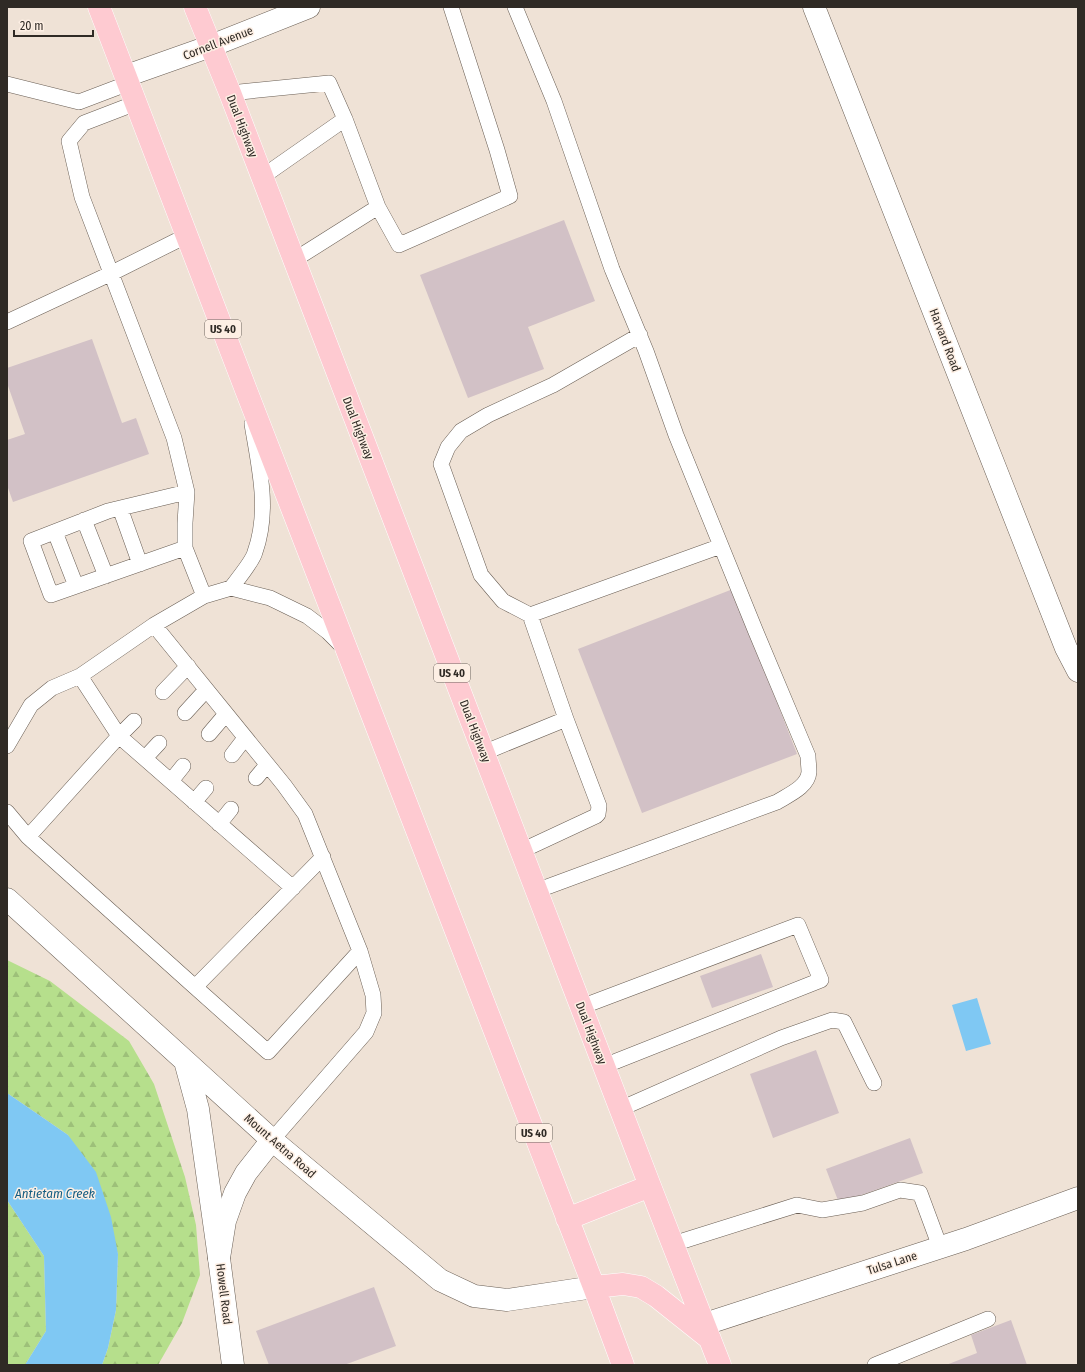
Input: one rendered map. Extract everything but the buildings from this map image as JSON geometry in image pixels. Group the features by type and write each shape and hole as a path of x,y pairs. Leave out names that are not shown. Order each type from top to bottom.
{"main road":[{"name":"US 40","path":"99,7 186,236 568,1219 623,1365"},
{"name":"Dual Highway","path":"195,7 230,93 520,851 720,1365"},
{"path":"568,1219 650,1186"},
{"path":"594,1287 623,1284 641,1287 708,1332"}],"street":[{"name":"Cornell Avenue","path":"127,79 309,7"},
{"name":"Harvard Road","path":"814,7 1066,648 1078,671"},
{"name":"Mount Aetna Road","path":"7,899 272,1140 440,1280 474,1296 507,1300 594,1287"},
{"path":"185,1061 198,1109 219,1258"},
{"name":"Howell Road","path":"233,1365 219,1258 225,1221 235,1193 246,1173 272,1140"},
{"name":"Tulsa Lane","path":"708,1332 1078,1198"}],"lane":[{"path":"230,93 329,83 345,119 378,207 399,245 510,196 498,150 451,7"},
{"path":"515,7 554,101 612,269 640,335 676,435 808,756 809,774 805,782 798,790 777,802 536,891"},
{"path":"7,84 79,102 127,79"},
{"path":"136,103 84,123 69,141 82,197 174,438 188,492 185,523 185,548 204,596"},
{"path":"262,177 345,119"},
{"path":"294,260 378,207"},
{"path":"7,322 112,273 186,236"},
{"path":"520,851 596,816 598,814 599,806 566,719 530,615 503,601 481,574 441,464 448,447 461,431 488,415 553,384 640,335"},
{"path":"232,588 255,554 263,514 261,473 246,390"},
{"path":"185,548 52,595 31,541 108,511 188,492"},
{"path":"120,508 140,564"},
{"path":"84,520 106,576"},
{"path":"55,532 76,586"},
{"path":"530,615 721,546"},
{"path":"7,746 31,705 52,688 80,676 154,625 204,596 232,588 270,598 307,616 328,632 348,651"},
{"path":"154,625 305,814 360,951 373,995 374,1013 366,1032 272,1140"},
{"path":"163,692 188,666"},
{"path":"80,676 119,736 293,888"},
{"path":"185,713 206,690"},
{"path":"209,734 226,714"},
{"path":"483,753 566,719"},
{"path":"28,837 134,721"},
{"path":"232,755 245,738"},
{"path":"145,758 159,743"},
{"path":"256,778 267,765"},
{"path":"171,781 183,766"},
{"path":"194,802 206,788"},
{"path":"219,824 231,809"},
{"path":"7,812 28,837 268,1052 360,951"},
{"path":"195,987 323,857"},
{"path":"581,1007 798,925 820,980 604,1066"},
{"path":"620,1109 781,1038 832,1020 844,1022 874,1084"},
{"path":"673,1244 797,1205 822,1210 863,1203 900,1190 920,1193 940,1247"},
{"path":"875,1365 988,1319"}],"green space":[{"path":"7,960 50,981 129,1041 154,1084 185,1177 196,1225 200,1275 182,1323 158,1365 102,1365 108,1348 116,1310 118,1254 68,1135 7,1093"},
{"path":"7,1200 44,1256 46,1331 25,1365 7,1365"}],"water":[{"path":"977,998 991,1044 966,1051 952,1005"},
{"name":"Antietam Creek","path":"7,1093 68,1135 96,1172 111,1217 118,1254 116,1310 108,1348 102,1365 25,1365 46,1331 44,1256 7,1200"}]}
